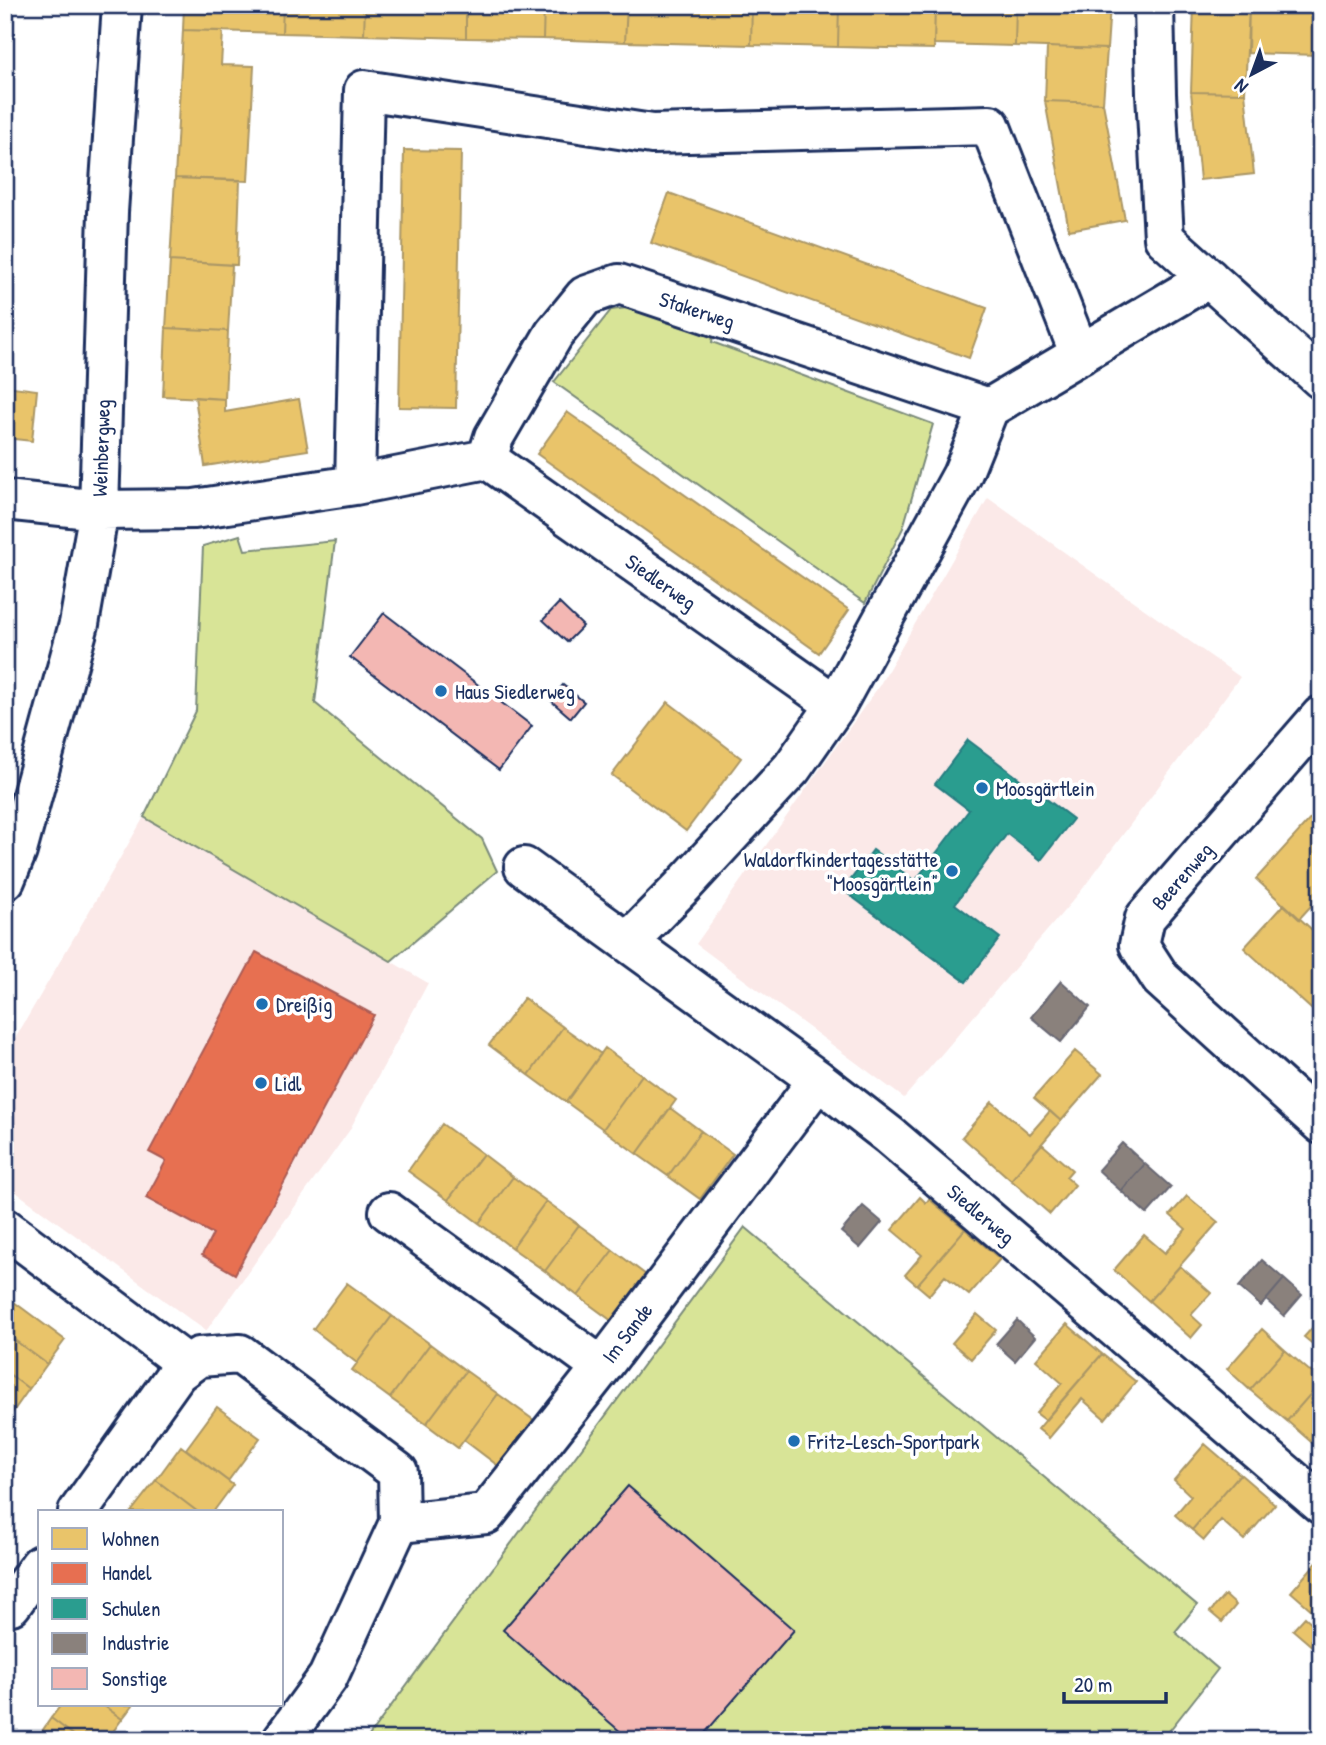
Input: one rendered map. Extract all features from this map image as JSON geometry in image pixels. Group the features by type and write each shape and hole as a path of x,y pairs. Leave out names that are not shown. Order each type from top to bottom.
{"street":[{"name":"Weinbergweg","path":"5,880 16,851 79,624 99,510 108,212 122,5"},
{"path":"1154,5 1164,238 1321,379"},
{"path":"355,485 364,90 652,134 990,125 1080,355"},
{"path":"628,942 792,768 835,705 962,475 989,408 1209,278"},
{"name":"Stakerweg","path":"487,459 494,437 554,334 585,296 619,284 989,408"},
{"path":"5,500 99,510 194,509 355,485 487,459"},
{"name":"Siedlerweg","path":"487,459 835,705"},
{"name":"Beerenweg","path":"1321,716 1146,918 1139,945 1161,979 1321,1124"},
{"name":"Siedlerweg","path":"524,867 818,1080 893,1138 1321,1504"},
{"name":"Im Sande","path":"399,1523 486,1514 818,1080"},
{"path":"389,1212 601,1367"},
{"path":"5,1228 188,1365"},
{"path":"79,1510 177,1373 199,1357 240,1354 398,1472 399,1523 328,1677 282,1740"},
{"path":"5,1601 11,1605 38,1568"}],"shaded area":[{"name":"Moosgärtlein","path":"988,498 1240,677 1081,891 904,1098 696,944 879,686"},
{"path":"144,817 428,983 349,1131 206,1331 5,1184 5,1056"}],"green space":[{"path":"644,308 714,330 712,342 933,424 903,528 865,603 554,382 611,310"},
{"path":"240,535 245,550 335,541 315,703 482,839 497,871 391,961 144,817 196,711 203,546"},
{"name":"Fritz-Lesch-Sportpark","path":"745,1227 1197,1605 1175,1632 1218,1669 1162,1740 366,1740"}],"building: Wohnen":[{"path":"184,5 283,5 282,33 183,30"},
{"path":"283,5 365,5 364,35 282,33"},
{"path":"365,5 466,5 466,38 364,35"},
{"path":"466,5 544,5 543,39 466,38"},
{"path":"544,5 627,5 625,42 543,39"},
{"path":"627,5 752,5 751,45 625,42"},
{"path":"752,5 839,5 838,47 751,45"},
{"path":"839,5 935,5 934,49 838,47"},
{"path":"935,5 1016,5 1015,46 934,44"},
{"path":"1016,5 1110,5 1107,49 1015,46"},
{"path":"1194,5 1249,5 1245,93 1191,92"},
{"path":"1249,5 1321,5 1321,55 1248,53"},
{"path":"183,30 223,31 221,65 254,66 248,181 175,178"},
{"path":"1047,47 1107,49 1103,103 1045,101"},
{"path":"1191,92 1245,93 1254,174 1200,180"},
{"path":"1045,101 1103,103 1125,220 1069,230"},
{"path":"404,150 461,151 456,408 399,407"},
{"path":"175,178 240,180 237,265 170,261"},
{"path":"669,193 987,308 969,358 651,243"},
{"path":"170,261 232,265 228,331 166,328"},
{"path":"166,328 228,331 225,399 163,396"},
{"path":"5,386 37,390 32,441 5,438"},
{"path":"195,397 225,399 225,412 299,399 308,450 205,466"},
{"path":"567,412 849,610 819,653 537,454"},
{"path":"668,702 741,758 686,831 612,775"},
{"path":"1321,807 1321,895 1299,919 1256,879"},
{"path":"1284,904 1321,938 1321,1018 1244,948"},
{"path":"524,998 563,1027 529,1075 489,1045"},
{"path":"563,1027 601,1054 566,1102 529,1075"},
{"path":"605,1048 642,1075 603,1129 566,1102"},
{"path":"1075,1051 1102,1074 1061,1121 1034,1098"},
{"path":"642,1075 676,1100 637,1154 603,1129"},
{"path":"992,1102 1030,1134 1050,1111 1061,1121 1011,1180 962,1137"},
{"path":"670,1108 701,1131 668,1176 637,1154"},
{"path":"442,1124 483,1154 448,1200 408,1171"},
{"path":"701,1131 733,1154 700,1199 668,1176"},
{"path":"1042,1144 1072,1170 1066,1177 1075,1185 1050,1214 1011,1180"},
{"path":"483,1154 513,1177 479,1223 448,1200"},
{"path":"513,1177 546,1201 512,1248 479,1223"},
{"path":"1187,1196 1218,1222 1149,1301 1114,1270 1144,1235 1165,1253 1186,1229 1170,1215"},
{"path":"920,1197 926,1203 929,1199 965,1229 917,1285 905,1275 922,1255 892,1230"},
{"path":"546,1201 579,1225 545,1271 512,1248"},
{"path":"579,1225 613,1250 578,1296 545,1271"},
{"path":"965,1229 1000,1259 969,1295 945,1276 929,1295 917,1285"},
{"path":"613,1250 646,1275 612,1321 578,1296"},
{"path":"1180,1266 1211,1293 1191,1315 1202,1325 1191,1338 1149,1301"},
{"path":"347,1283 392,1316 357,1363 313,1329"},
{"path":"14,1302 65,1340 47,1364 5,1333 5,1314"},
{"path":"977,1314 996,1330 971,1359 952,1343"},
{"path":"392,1316 430,1344 390,1398 352,1370"},
{"path":"1321,1318 1321,1351 1304,1337"},
{"path":"1067,1324 1102,1354 1045,1420 1036,1413 1062,1383 1036,1360"},
{"path":"1262,1329 1285,1350 1250,1390 1227,1369"},
{"path":"5,1333 47,1364 29,1389 5,1371"},
{"path":"430,1344 466,1371 426,1424 390,1398"},
{"path":"1285,1350 1312,1373 1321,1364 1321,1382 1287,1421 1250,1390"},
{"path":"1102,1354 1136,1382 1105,1419 1082,1399 1049,1438 1038,1429"},
{"path":"5,1371 29,1389 12,1413 5,1408"},
{"path":"466,1371 498,1394 458,1448 426,1424"},
{"path":"1321,1382 1321,1447 1319,1449 1287,1421"},
{"path":"498,1394 535,1421 501,1468 464,1440"},
{"path":"217,1407 260,1438 228,1481 186,1449"},
{"path":"1205,1444 1240,1474 1192,1530 1175,1515 1191,1496 1174,1480"},
{"path":"181,1446 233,1485 214,1510 195,1510 156,1480"},
{"path":"1240,1474 1275,1504 1244,1540 1221,1520 1204,1540 1192,1530"},
{"path":"156,1480 195,1510 133,1510"},
{"path":"1321,1557 1321,1618 1291,1592"},
{"path":"1225,1595 1236,1605 1222,1622 1210,1612"},
{"path":"1305,1617 1321,1631 1321,1654 1293,1630"},
{"path":"60,1706 104,1706 122,1719 107,1740 80,1740 51,1718"},
{"path":"104,1706 132,1706 122,1719"},
{"path":"51,1718 80,1740 36,1740"}],"building: Handel":[{"name":"Lidl","path":"256,952 374,1015 235,1274 202,1255 213,1234 146,1198 166,1161 149,1152"}],"building: Schulen":[{"name":"Waldorfkindertagesstätte \"Moosgärtlein\"","path":"968,740 1073,819 1041,860 1007,834 955,904 1000,938 966,982 843,890 873,850 915,881 969,810 935,784"}],"building: Industrie":[{"path":"1061,981 1090,1007 1061,1042 1031,1017"},
{"path":"1122,1143 1145,1164 1121,1191 1098,1170"},
{"path":"1145,1164 1171,1187 1147,1214 1121,1191"},
{"path":"863,1206 882,1222 860,1248 841,1232"},
{"path":"1262,1260 1284,1279 1261,1306 1239,1287"},
{"path":"1284,1279 1302,1295 1284,1316 1266,1300"},
{"path":"1017,1320 1035,1337 1015,1361 996,1344"}],"building: Sonstige":[{"path":"559,603 583,626 567,642 543,620"},
{"name":"Haus Siedlerweg","path":"384,613 532,726 499,770 350,657"},
{"path":"563,685 584,702 571,718 550,700"},
{"path":"628,1486 794,1630 699,1740 630,1740 503,1630"}],"place":[{"name":"Haus Siedlerweg","path":"441,691"},
{"name":"Moosgärtlein","path":"982,788"},
{"name":"Waldorfkindertagesstätte \"Moosgärtlein\"","path":"952,871"},
{"name":"Dreißig","path":"262,1004"},
{"name":"Lidl","path":"261,1083"},
{"name":"Fritz-Lesch-Sportpark","path":"794,1441"}]}
